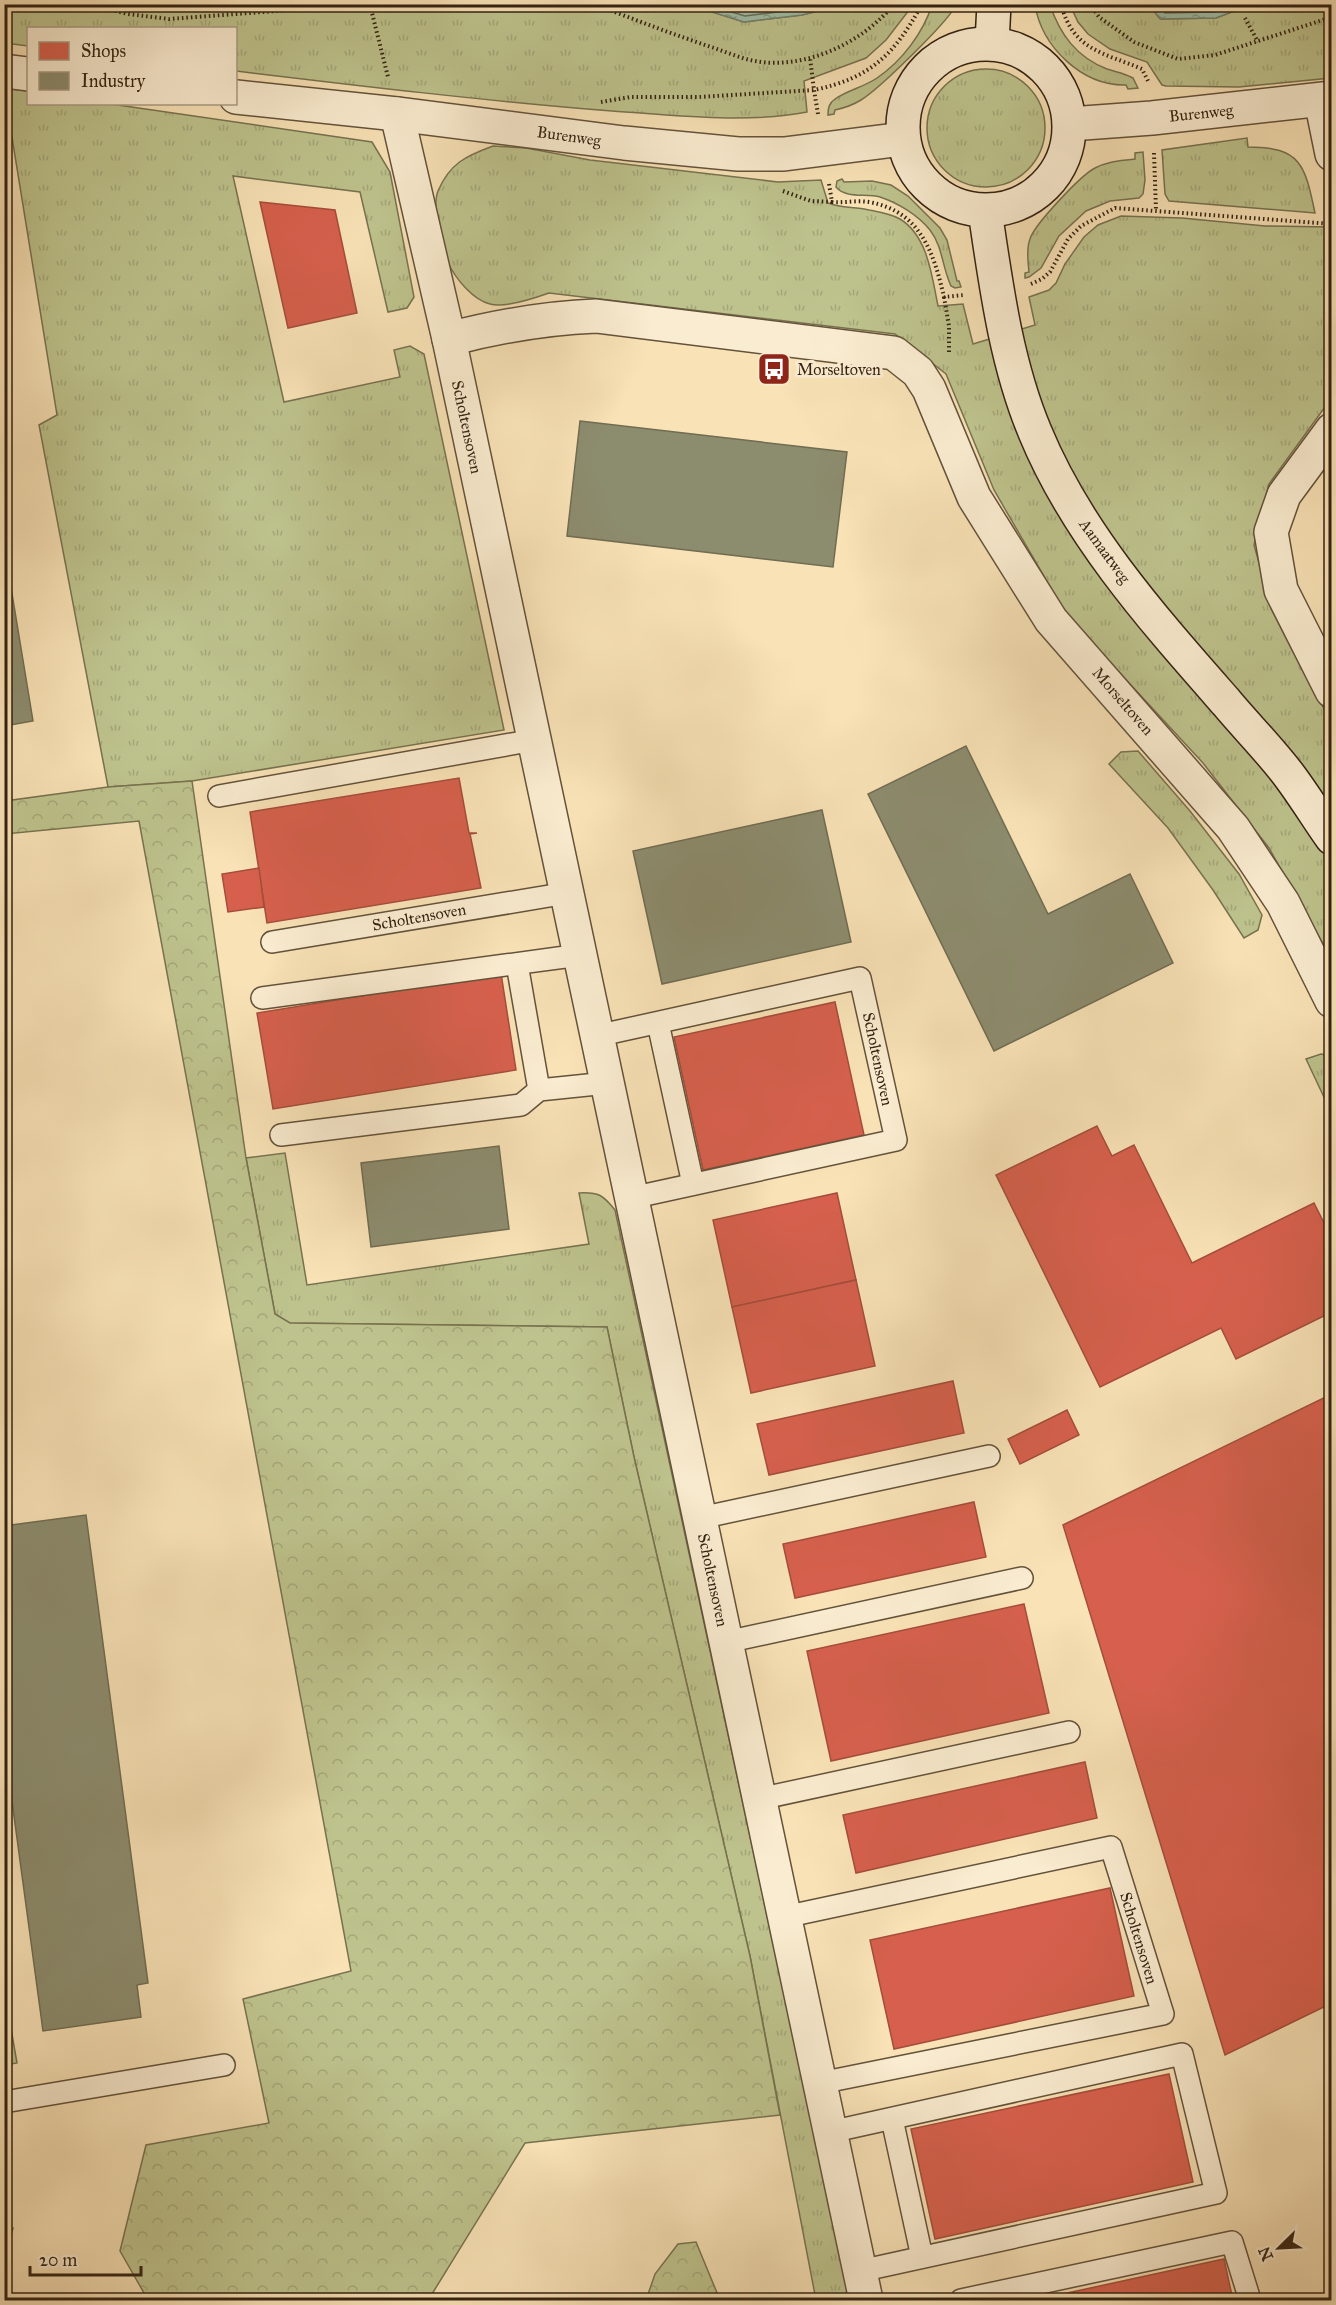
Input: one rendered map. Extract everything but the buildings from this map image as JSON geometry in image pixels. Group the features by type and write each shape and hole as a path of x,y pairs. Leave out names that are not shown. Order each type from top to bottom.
{"street":[{"path":"992,43 994,4"},
{"path":"992,43 1016,49 1038,60 1054,78 1065,100 1070,124 1067,147 1060,168 1046,186 1029,199 1008,208 985,211 962,207 940,198 922,182 910,162 903,139 903,118 908,97 917,78 932,62 950,51 971,44 992,43"},
{"path":"4,71 27,74"},
{"name":"Burenweg","path":"237,97 397,114 624,143 738,154 824,151 903,139"},
{"name":"Burenweg","path":"1070,124 1152,118 1326,99"},
{"path":"1326,99 1332,154"},
{"name":"Scholtensoven","path":"397,114 449,339 863,2286"},
{"name":"Aamaatweg","path":"985,211 997,290 1016,379 1034,432 1056,478 1114,567 1179,648 1288,774 1332,838"},
{"name":"Morseltoven","path":"449,339 503,325 553,317 596,316 894,353 918,372 929,389 974,497 1052,620 1233,828 1283,903 1332,1001"},
{"path":"1332,430 1284,495 1271,532 1281,590 1332,691"}],"lane":[{"path":"219,796 534,740"},
{"name":"Scholtensoven","path":"272,942 567,892"},
{"path":"262,998 580,955"},
{"path":"517,964 539,1090"},
{"name":"Scholtensoven","path":"596,1036 860,978 896,1140 631,1198"},
{"path":"658,1023 693,1184"},
{"path":"281,1135 521,1105 539,1090 607,1083"},
{"name":"Scholtensoven","path":"700,1518 989,1456"},
{"name":"Scholtensoven","path":"726,1642 1022,1578"},
{"path":"759,1798 1069,1732"},
{"name":"Scholtensoven","path":"784,1917 1111,1847 1163,2014 820,2083"},
{"name":"Scholtensoven","path":"830,2132 1182,2054 1216,2193 922,2257 863,2286"},
{"path":"4,2102 224,2065"},
{"path":"892,2119 922,2257"},
{"path":"961,2301 1232,2242 1250,2301"}],"path":[{"path":"89,4 128,14 169,19 370,4 397,114"},
{"path":"594,4 752,60 793,62 831,51 853,39 883,17 894,4"},
{"path":"556,134 579,116 603,102 630,97 699,97 814,90 840,85 862,74 882,60 897,45 922,4"},
{"path":"1090,4 1099,17 1134,42 1178,59 1215,55 1332,17"},
{"path":"1245,18 1258,42"},
{"path":"810,58 832,202 868,202 884,206 900,214 924,237 935,260 944,297 1029,285 1042,279 1050,272 1068,239 1081,225 1115,208 1332,224"}],"green space":[{"path":"5,4 689,4 744,22 802,15 822,10 830,5 913,5 886,40 866,58 804,81 807,112 784,116 710,118 660,115 518,103 237,71 237,27 27,27 27,46 5,43"},
{"path":"932,5 956,5 927,40 882,83 861,100 828,115 829,106 833,101 877,78 903,55 923,26"},
{"path":"1035,5 1050,5 1064,35 1078,51 1096,64 1133,78 1138,88 1128,89 1126,85 1110,84 1094,79 1067,61 1046,35"},
{"path":"1070,5 1149,5 1161,19 1216,18 1250,5 1331,5 1331,78 1239,87 1162,85 1147,62 1110,49 1088,34 1078,22"},
{"path":"986,69 1009,74 1028,86 1040,105 1045,128 1040,151 1028,170 1009,182 986,187 963,182 944,170 932,151 927,128 932,105 944,86 963,74"},
{"path":"4,88 27,91 27,105 118,105 372,142 390,172 414,297 407,308 388,312 360,192 233,176 284,402 400,377 394,350 410,346 424,354 504,730 192,781 108,787 39,425 57,415"},
{"path":"1247,138 1248,147 1279,151 1290,155 1298,162 1308,182 1315,213 1169,201 1165,194 1162,150"},
{"path":"493,146 526,148 590,160 778,182 821,180 828,203 889,214 909,226 923,246 931,270 938,306 963,304 973,344 1035,325 1029,297 1049,290 1056,283 1065,264 1084,237 1098,225 1121,216 1182,218 1265,226 1330,227 1331,395 1328,403 1269,484 1254,545 1261,570 1284,629 1331,723 1331,958 1269,848 1203,763 1067,616 994,490 946,374 895,334 549,293 504,305 484,302 460,282 445,257 438,227 436,198 443,181 454,167 467,157"},
{"path":"1143,152 1145,180 1143,194 1139,198 1110,201 1086,211 1059,236 1041,268 1025,278 1025,273 1029,272 1028,251 1033,232 1059,201 1088,172 1110,163 1135,159 1135,153"},
{"path":"842,179 844,182 872,181 891,185 908,196 940,228 947,240 957,281 961,287 951,286 938,243 920,219 901,206 880,197 840,191 836,187 837,181"},
{"path":"1138,751 1190,811 1239,874 1262,915 1258,930 1244,938 1168,828 1109,764 1121,752"},
{"path":"192,781 246,1158 275,1314 290,1323 607,1327 634,1457 750,1956 780,2115 525,2143 432,2294 444,2300 148,2300 120,2251 146,2145 269,2123 243,1999 351,1971 139,821 5,834 5,801 108,787"},
{"path":"1321,1054 1331,1056 1331,1112 1306,1059"},
{"path":"285,1153 307,1285 589,1244 579,1193 600,1196 615,1210 850,2300 816,2300 750,1956 634,1457 607,1327 289,1323 275,1314 246,1158"},
{"path":"5,2000 17,2063 5,2065"},
{"path":"696,2242 720,2300 646,2300 655,2274 678,2244"}],"water":[{"path":"830,4 822,10 802,15 744,22 689,5"},
{"path":"1149,5 1250,5 1216,18 1160,19"}],"place":[{"name":"Morseltoven","path":"774,369"}]}
